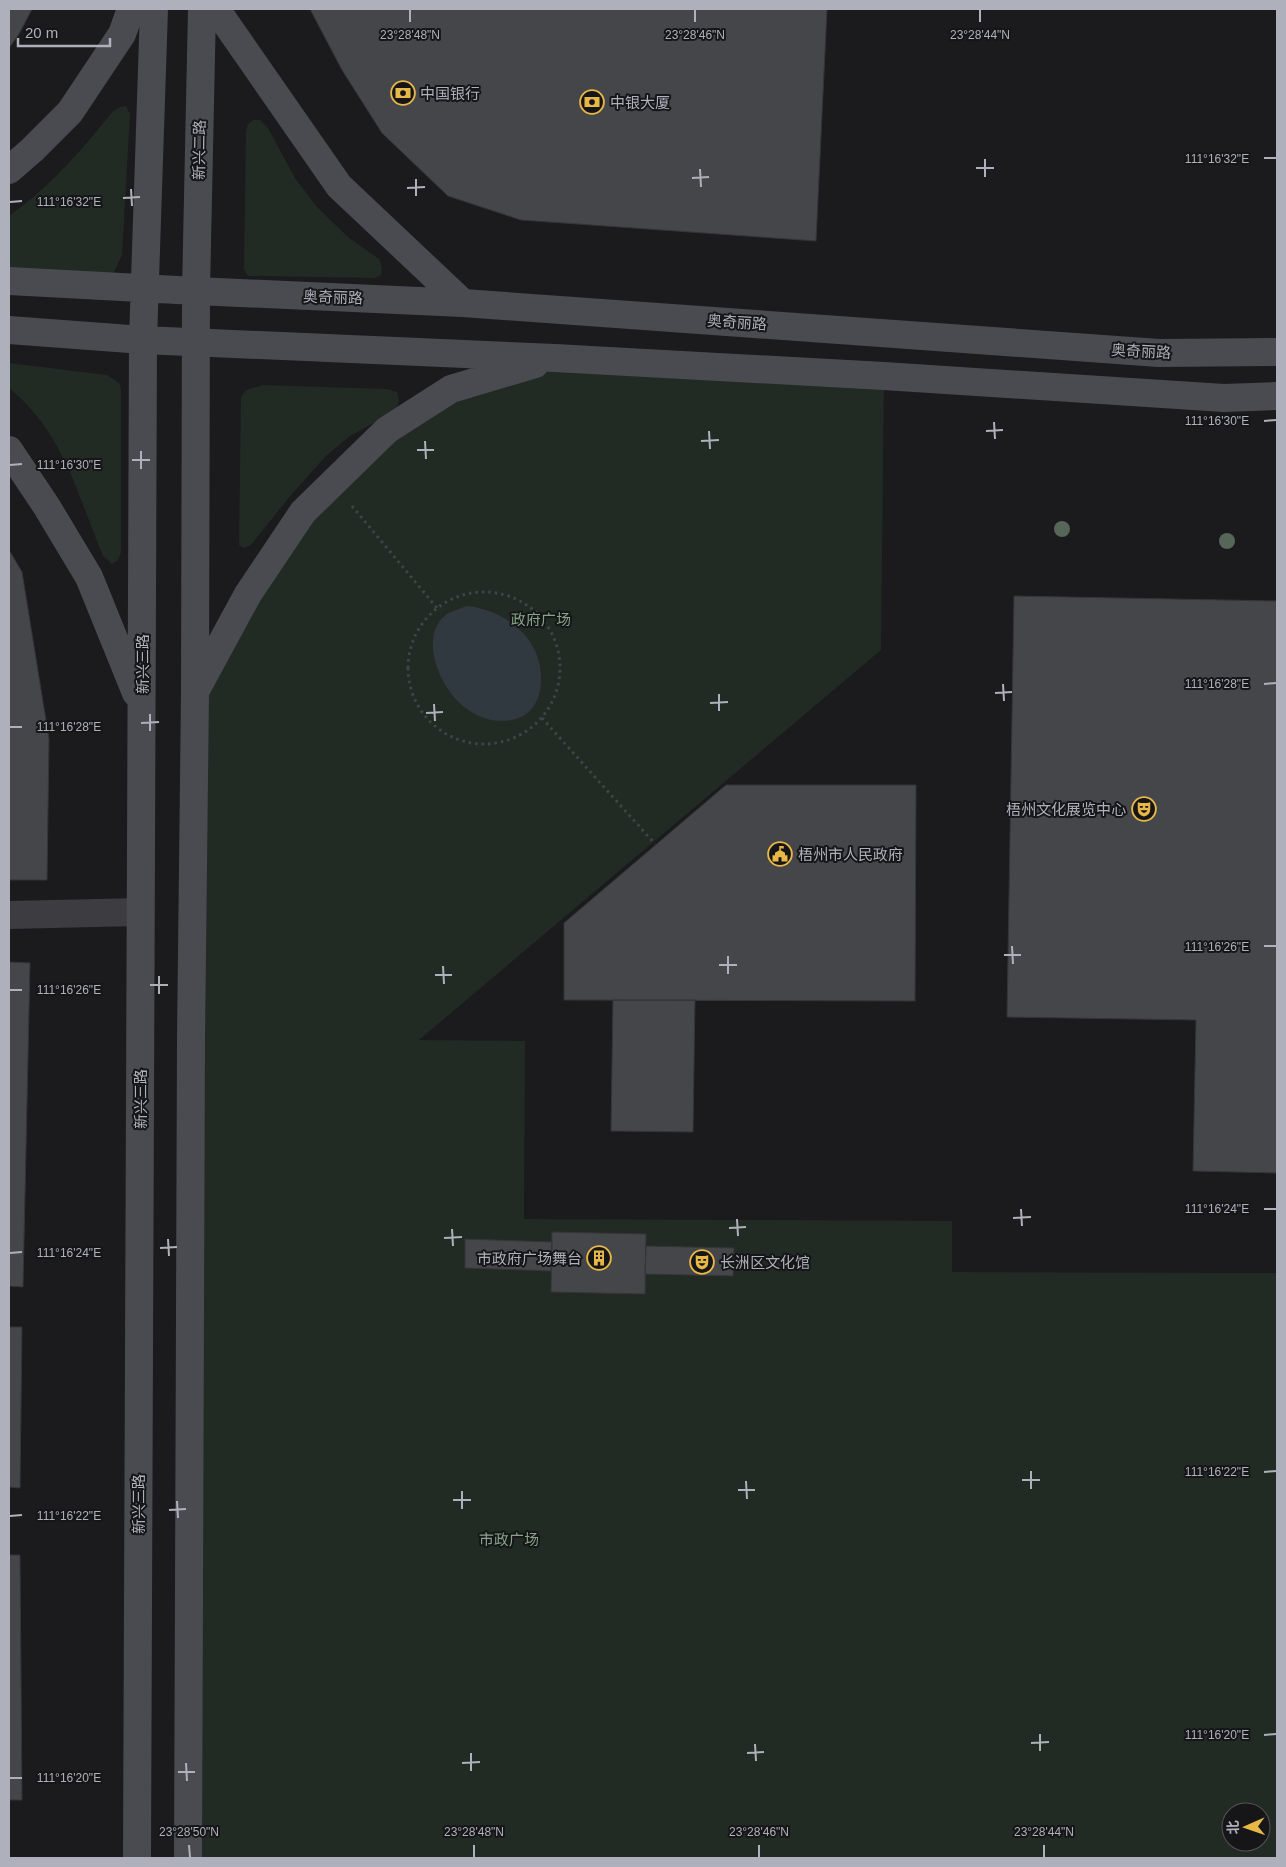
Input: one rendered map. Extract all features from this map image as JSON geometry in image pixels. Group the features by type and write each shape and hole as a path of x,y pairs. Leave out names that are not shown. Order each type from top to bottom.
{"main road":[{"path":"9,170 70,112 122,34 131,9"},
{"path":"143,340 154,9"},
{"name":"新兴二路","path":"196,343 202,9"},
{"path":"216,9 339,186 463,303"},
{"path":"9,281 196,291"},
{"name":"奥奇丽路","path":"196,291 463,303 1159,353 1277,352"},
{"path":"9,330 196,343 555,358 894,376 1224,398 1277,396"},
{"name":"新兴三路","path":"137,1858 143,340"},
{"path":"188,1858 190,1039 195,692 196,343"},
{"path":"195,692 248,594 303,512 387,430 451,389 555,358"},
{"path":"9,450 47,507 89,577 142,706"}],"street":[{"path":"9,915 140,912"}],"path":[{"path":"333,483 437,608"},
{"path":"484,591 508,595 530,607 548,625 558,647 561,672 555,697 542,718 523,735 499,744 474,744 450,737 429,722 414,700 408,675 410,650 420,626 437,608 459,596 484,591"},
{"path":"542,718 655,844"}],"green space":[{"path":"126,106 130,114 122,255 114,272 105,276 9,271 9,216 39,192 65,167 113,111"},
{"path":"253,120 260,120 268,128 295,178 317,207 348,237 379,259 382,268 381,275 375,278 248,276 244,269 246,131 248,124"},
{"name":"市政广场","path":"555,358 884,376 881,650 419,1040 525,1041 524,1219 952,1221 952,1272 1277,1273 1277,1858 188,1858 195,692 248,594 387,430"},
{"path":"9,363 107,375 119,383 121,389 121,552 118,560 112,564 103,556 76,487 56,445 28,406 9,388"},
{"path":"263,385 387,389 397,392 399,399 397,410 350,436 326,456 291,495 251,545 244,548 239,545 241,397 246,390"}],"shaded area":[{"path":"467,606 480,608 506,619 517,627 534,648 539,661 541,675 540,690 533,707 522,717 496,721 469,711 458,701 441,677 433,649 435,630 439,622 446,615"}],"building":[{"path":"9,9 32,9 19,34 9,48"},
{"name":"中银大厦","path":"310,9 827,9 816,241 521,220 448,196 382,133 342,70"},
{"path":"9,550 22,572 49,739 47,880 9,880"},
{"name":"梧州文化展览中心","path":"1014,596 1277,601 1277,1173 1193,1171 1196,1020 1007,1017"},
{"name":"梧州市人民政府","path":"726,785 916,785 915,1001 564,1000 564,923"},
{"path":"9,962 30,963 23,1287 9,1286"},
{"path":"613,1000 695,1000 693,1132 611,1131"},
{"name":"市政府广场舞台","path":"552,1232 646,1234 645,1294 551,1292"},
{"path":"465,1239 552,1242 551,1271 465,1268"},
{"path":"646,1246 734,1248 733,1276 645,1274"},
{"path":"9,1327 22,1327 20,1488 9,1487"},
{"path":"9,1555 20,1555 22,1800 9,1800"}],"place":[{"name":"中国银行","path":"403,93"},
{"name":"中银大厦","path":"592,102"},
{"name":"梧州文化展览中心","path":"1144,809"},
{"name":"梧州市人民政府","path":"780,854"},
{"name":"市政府广场舞台","path":"599,1258"},
{"name":"长洲区文化馆","path":"702,1262"}],"park label":[{"name":"政府广场","path":"541,619"}]}
